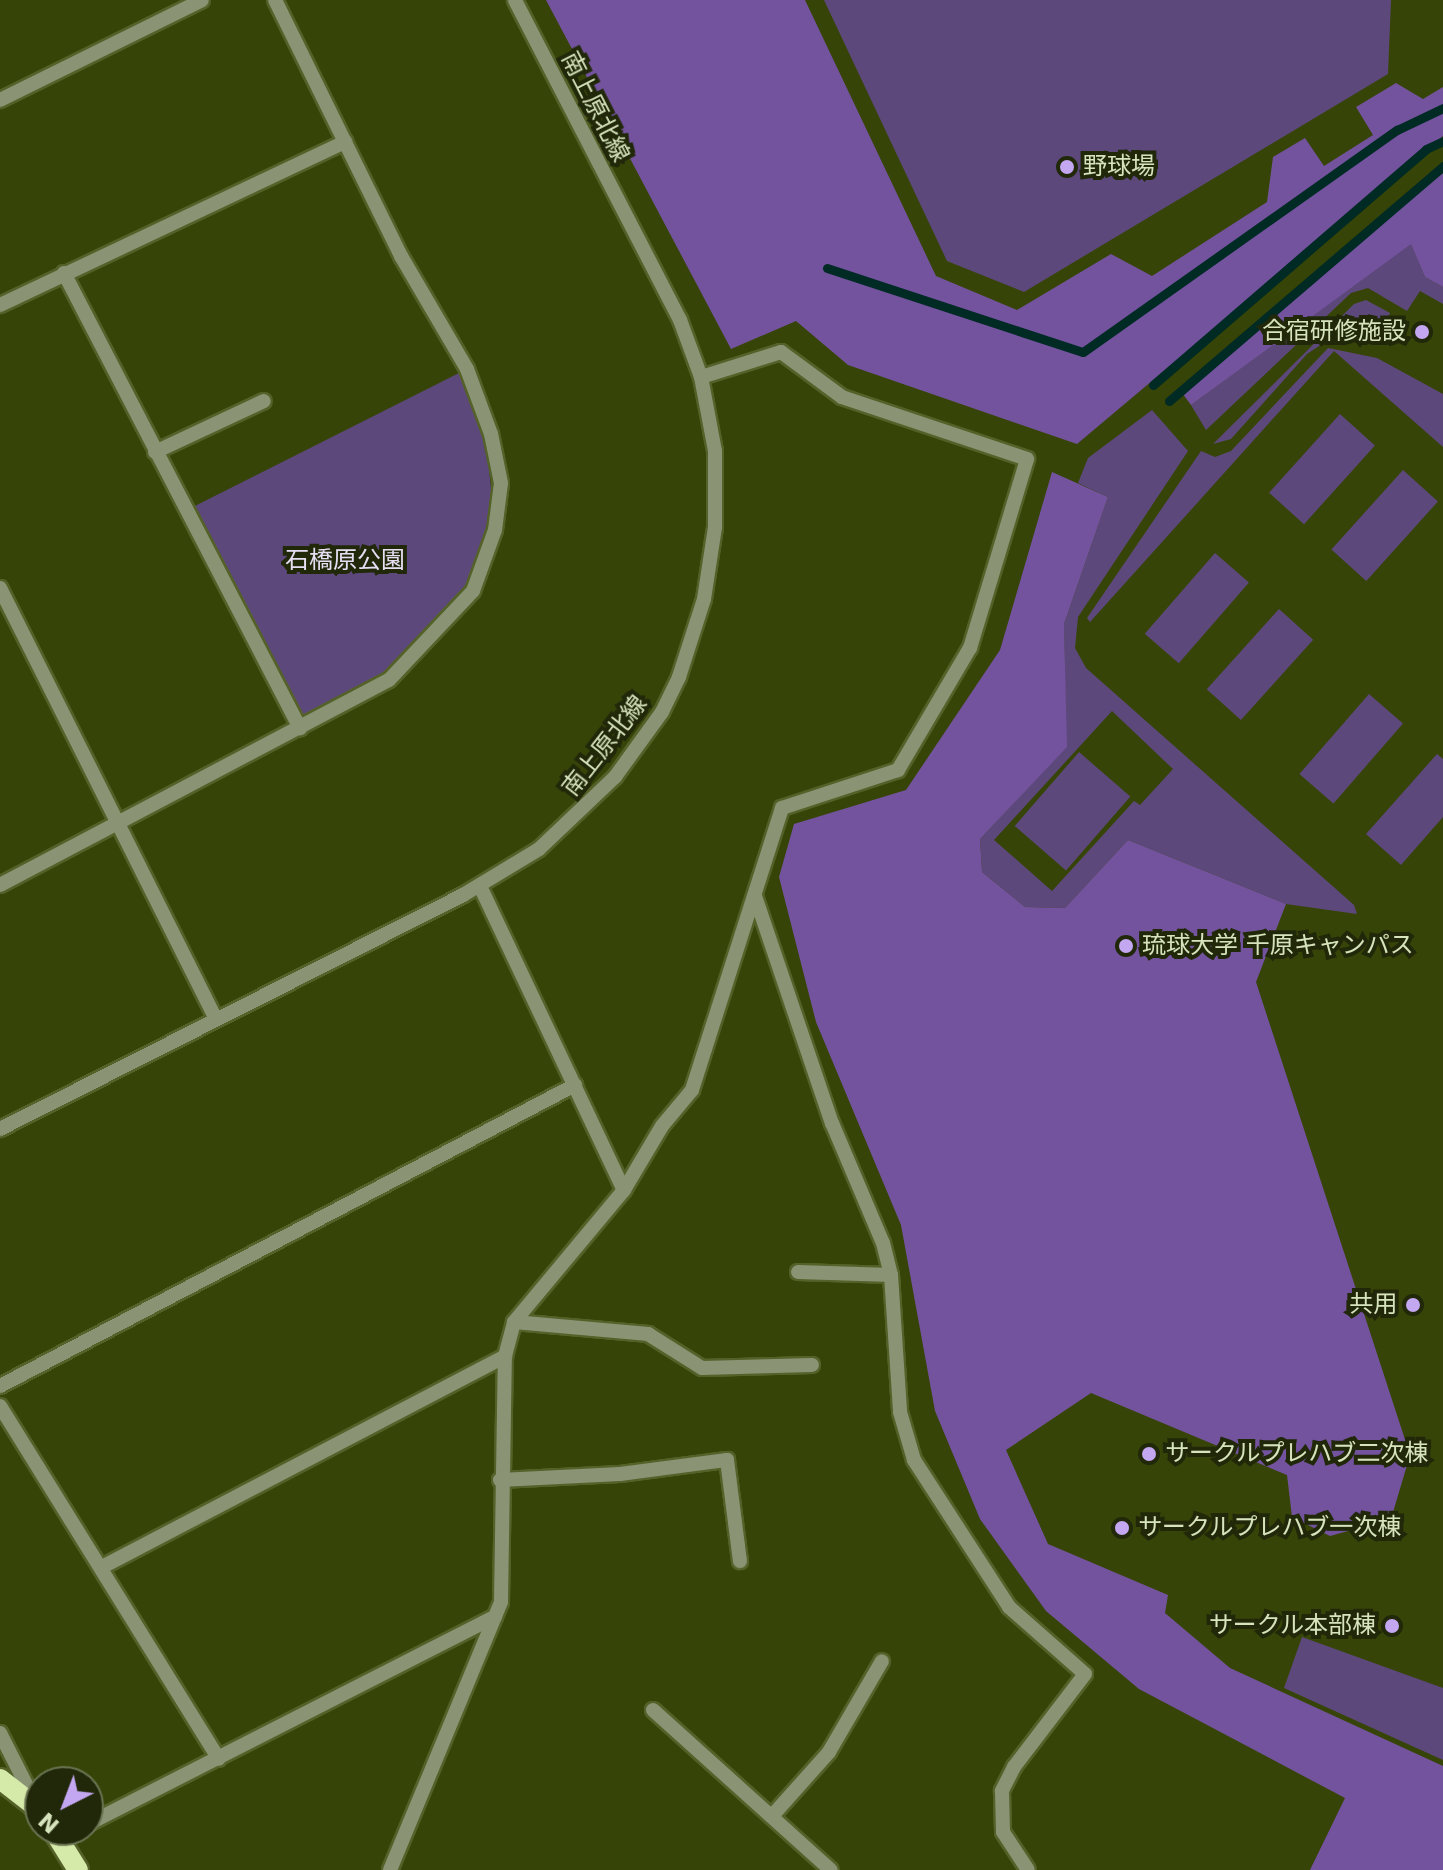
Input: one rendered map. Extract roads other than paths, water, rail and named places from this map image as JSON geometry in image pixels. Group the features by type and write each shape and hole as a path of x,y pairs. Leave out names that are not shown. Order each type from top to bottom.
{"main road":[{"path":"0,1779 24,1797"},
{"path":"68,1846 78,1870"}],"street":[{"path":"0,100 202,0"},
{"path":"0,885 117,827 389,680 473,591 495,530 501,483 491,434 467,369 401,256 275,0"},
{"name":"南上原北線","path":"0,1129 480,886 539,849 590,806 641,744 679,677 704,599 715,527 715,451 701,377 680,320 515,0"},
{"path":"0,305 345,142"},
{"path":"64,273 300,728"},
{"path":"390,1870 501,1602 500,1480 505,1356 514,1322 624,1190 662,1126 692,1090 782,808 898,770 970,648 1027,459 842,397 781,352 701,377"},
{"path":"155,452 264,401"},
{"path":"0,588 117,827 216,1019"},
{"path":"480,886 624,1190"},
{"path":"755,896 826,1109 883,1243 891,1275 900,1412 914,1460 1009,1607 1085,1674 1014,1767 1002,1791 1003,1832 1028,1870"},
{"path":"0,1386 575,1085"},
{"path":"798,1272 891,1275"},
{"path":"514,1322 648,1334 702,1368 812,1365"},
{"path":"102,1567 505,1356"},
{"path":"0,1406 219,1759"},
{"path":"500,1480 620,1474 727,1460 740,1561"},
{"path":"104,1816 495,1617"},
{"path":"772,1816 829,1752 882,1661"},
{"path":"653,1710 772,1816 824,1868"},
{"path":"0,1733 24,1780"}],"waterway":[{"path":"827,268 1083,352 1397,130 1443,108"},
{"path":"1153,385 1426,149 1443,141"},
{"path":"1169,401 1443,166"}],"place":[{"name":"野球場","path":"1067,167"},
{"name":"合宿研修施設","path":"1422,332"},
{"name":"琉球大学 千原キャンパス","path":"1126,946"},
{"name":"共用","path":"1413,1305"},
{"name":"サークルプレハブ二次棟","path":"1149,1454"},
{"name":"サークルプレハブ一次棟","path":"1122,1528"},
{"name":"サークル本部棟","path":"1392,1626"}],"park label":[{"name":"石橋原公園","path":"345,561"}]}
